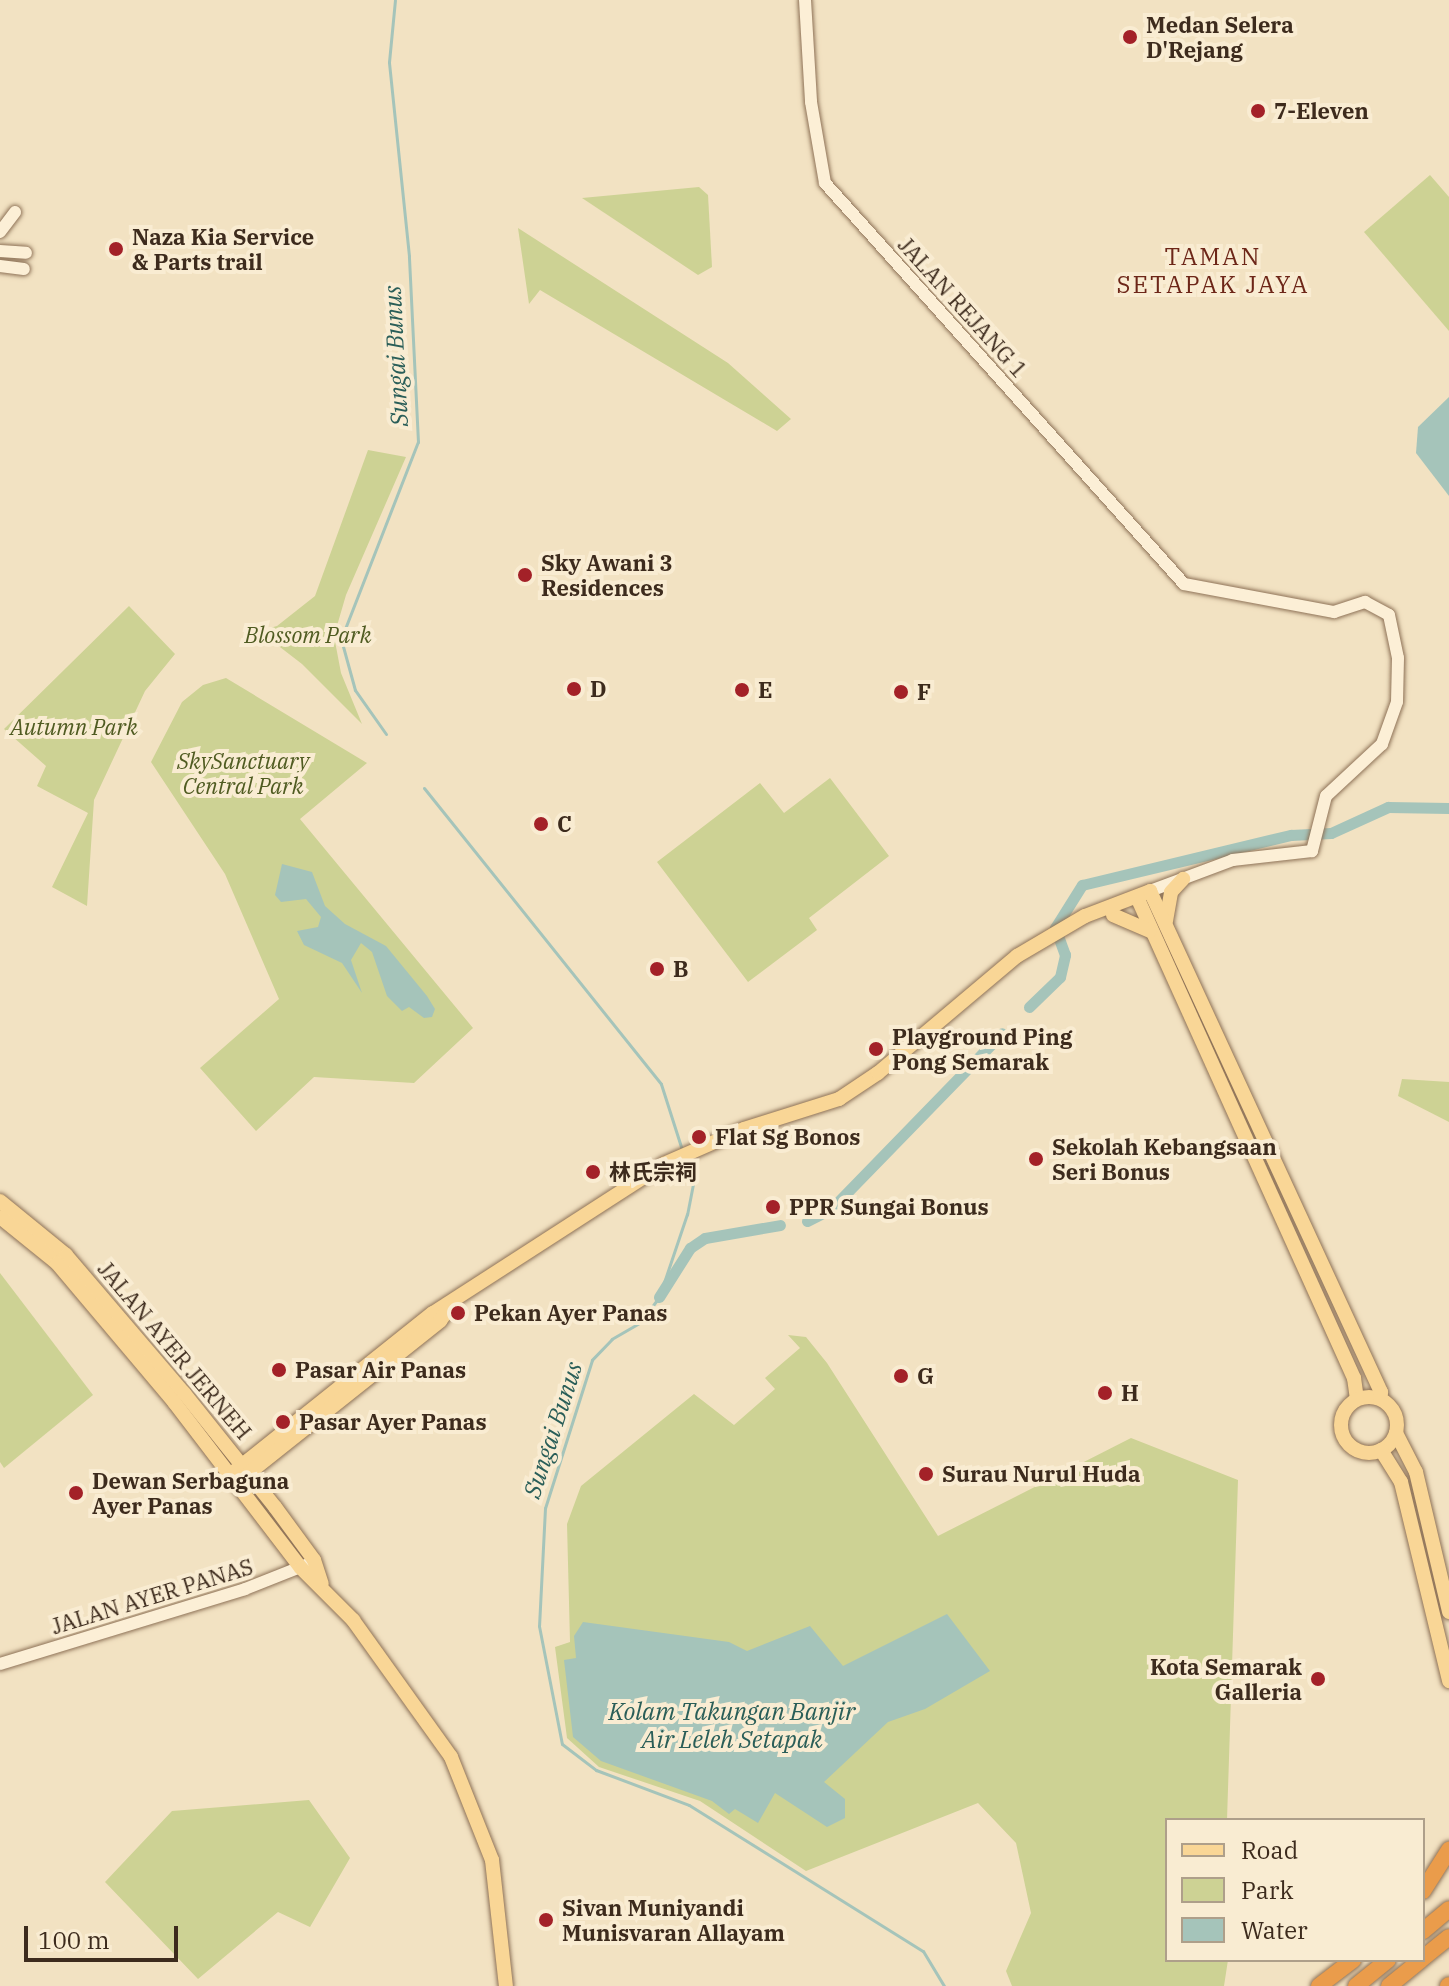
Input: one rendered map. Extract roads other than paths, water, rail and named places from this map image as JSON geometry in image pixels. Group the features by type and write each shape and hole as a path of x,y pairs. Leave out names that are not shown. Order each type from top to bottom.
{"highway":[{"path":"1425,1888 1449,1850"},
{"path":"1425,1929 1449,1909"},
{"path":"1425,1957 1449,1937"},
{"path":"1319,1986 1350,1962"},
{"path":"1356,1986 1386,1962"},
{"path":"1389,1986 1418,1962"}],"main road":[{"path":"1183,879 1171,892 1160,930 1381,1392 1380,1399"},
{"path":"1057,936 1113,915 1148,896"},
{"path":"1148,896 1354,1378 1357,1399"},
{"path":"241,1473 365,1365 433,1313 450,1307 656,1171 692,1155 842,1106 927,1043 999,978 1057,936 1148,896"},
{"path":"1113,915 1160,930"},
{"name":"JALAN AYER JERNEH","path":"0,1201 73,1263 241,1473 451,1757 492,1860 506,1986"},
{"name":"JALAN AYER JERNEH","path":"0,1217 57,1263 241,1473"},
{"path":"1396,1433 1381,1450 1358,1452 1343,1437 1343,1413 1357,1399 1380,1399 1392,1410 1396,1433 1416,1472 1449,1612"},
{"path":"1381,1450 1401,1482 1449,1681"}],"street":[{"name":"JALAN REJANG 1","path":"805,0 811,102 825,183 1184,584 1199,591 1334,612 1365,602 1389,615 1398,658 1397,702 1382,744 1326,796 1315,824 1315,843 1309,852 1233,860 1183,879"},
{"path":"0,232 15,212"},
{"path":"0,251 26,253"},
{"path":"0,266 24,269"},
{"path":"1148,896 1183,879"},
{"name":"JALAN AYER PANAS","path":"0,1664 308,1564"}],"water":[{"path":"1449,397 1449,496 1416,453 1418,427"},
{"path":"282,864 312,872 325,906 345,924 386,946 427,996 435,1009 432,1017 424,1018 409,1007 402,1011 387,996 372,952 361,943 351,960 362,993 342,963 304,945 297,931 318,927 321,917 306,899 281,902 275,895"},
{"name":"Kolam Takungan Banjir Air Leleh Setapak","path":"947,1614 990,1671 925,1709 888,1722 824,1782 845,1799 845,1818 827,1827 775,1793 758,1823 735,1809 729,1814 712,1801 601,1761 573,1737 564,1660 576,1658 574,1636 583,1622 729,1642 747,1651 810,1626 843,1666"}],"waterway":[{"name":"Sungai Bunus","path":"386,734 355,690 341,639 418,442 409,256 389,62 395,0"},
{"name":"Sungai Bunus","path":"424,788 661,1084 682,1150"},
{"path":"1029,1007 1060,977 1065,955 1055,928 1082,885 1291,835 1331,833 1388,807 1449,808"},
{"path":"807,1221 831,1209 1002,1033"},
{"name":"Sungai Bunus","path":"686,1161 693,1184 687,1214 659,1297 641,1322 612,1339 592,1360 545,1508 539,1626 562,1744 596,1770 689,1805 923,1951 944,1986"},
{"path":"659,1297 690,1248 705,1238 780,1225"}],"place":[{"name":"Medan Selera D'Rejang","path":"1130,37"},
{"name":"7-Eleven","path":"1258,111"},
{"name":"Naza Kia Service & Parts trail","path":"116,249"},
{"name":"Sky Awani 3 Residences","path":"525,575"},
{"name":"D","path":"574,689"},
{"name":"E","path":"742,690"},
{"name":"F","path":"901,692"},
{"name":"C","path":"541,824"},
{"name":"B","path":"657,969"},
{"name":"Playground Ping Pong Semarak","path":"876,1049"},
{"name":"Flat Sg Bonos","path":"699,1137"},
{"name":"Sekolah Kebangsaan Seri Bonus","path":"1036,1159"},
{"name":"林氏宗祠","path":"593,1172"},
{"name":"PPR Sungai Bonus","path":"773,1207"},
{"name":"Pekan Ayer Panas","path":"458,1313"},
{"name":"Pasar Air Panas","path":"279,1370"},
{"name":"G","path":"901,1376"},
{"name":"H","path":"1105,1393"},
{"name":"Pasar Ayer Panas","path":"283,1422"},
{"name":"Surau Nurul Huda","path":"926,1474"},
{"name":"Dewan Serbaguna Ayer Panas","path":"76,1493"},
{"name":"Kota Semarak Galleria","path":"1318,1679"},
{"name":"Sivan Muniyandi Munisvaran Allayam","path":"546,1920"}],"district":[{"name":"TAMAN SETAPAK JAYA","path":"1213,271"}],"park label":[{"name":"Blossom Park","path":"308,635"},
{"name":"Autumn Park","path":"74,727"},
{"name":"SkySanctuary Central Park","path":"243,772"}]}
